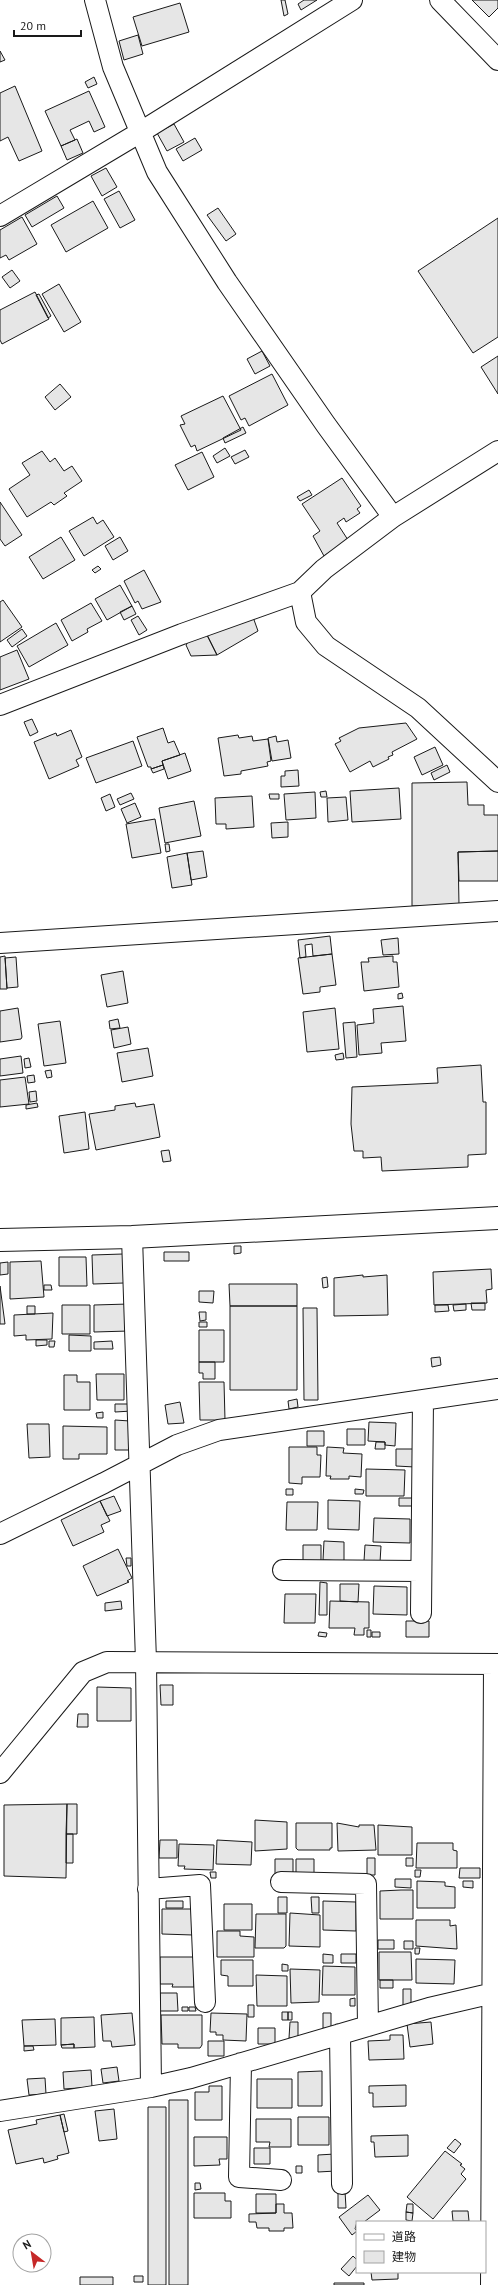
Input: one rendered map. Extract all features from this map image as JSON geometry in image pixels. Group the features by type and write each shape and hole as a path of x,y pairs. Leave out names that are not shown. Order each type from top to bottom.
{"street":[{"path":"95,0 113,67 139,133 157,172 227,282 326,425 393,517"},
{"path":"0,216 139,133 352,0"},
{"path":"440,0 498,60"},
{"path":"0,705 182,634 300,592 324,569 393,517 498,451"},
{"path":"300,592 306,622 326,646 418,708 498,782"},
{"path":"0,943 498,911"},
{"path":"0,1240 132,1238 498,1218"},
{"path":"132,1238 146,1662 151,2087"},
{"path":"0,1534 177,1445 219,1430 498,1389"},
{"path":"421,1613 423,1400"},
{"path":"283,1570 421,1571"},
{"path":"0,1773 83,1672 107,1662 496,1664 495,2202 491,2285"},
{"path":"281,1882 366,1884 368,2026"},
{"path":"148,1889 200,1885 205,2002"},
{"path":"0,2111 151,2087 242,2063 368,2026 496,1992"},
{"path":"340,2034 342,2184"},
{"path":"242,2063 239,2178 282,2180"}],"building":[{"path":"281,0 285,0 288,14 284,16"},
{"path":"304,0 317,0 301,10 298,4"},
{"path":"472,0 498,0 498,8 489,17"},
{"path":"180,3 189,32 142,46 133,17"},
{"path":"138,35 143,54 124,60 119,41"},
{"path":"0,51 5,60 0,62"},
{"path":"94,77 97,84 88,88 85,82"},
{"path":"15,86 42,151 19,161 8,137 0,141 0,93"},
{"path":"89,91 105,127 94,132 89,121 70,130 75,140 61,146 45,111"},
{"path":"174,124 184,142 167,151 157,133"},
{"path":"195,138 202,150 183,161 176,149"},
{"path":"77,139 83,153 67,160 61,146"},
{"path":"106,168 117,187 102,196 91,176"},
{"path":"119,191 135,220 120,228 104,199"},
{"path":"57,196 64,208 32,227 25,215"},
{"path":"93,201 108,228 66,252 51,225"},
{"path":"218,208 236,234 226,241 207,215"},
{"path":"22,217 37,244 9,260 6,255 0,258 0,230"},
{"path":"498,218 498,337 473,353 418,271"},
{"path":"12,270 20,281 10,288 2,277"},
{"path":"59,284 81,322 64,332 42,294"},
{"path":"35,292 49,319 2,344 0,340 0,310"},
{"path":"39,294 51,316 48,318 36,295"},
{"path":"262,351 270,366 255,374 247,359"},
{"path":"498,356 498,394 481,367"},
{"path":"272,374 288,405 249,426 245,418 241,420 229,396"},
{"path":"60,384 71,397 55,410 45,397"},
{"path":"223,396 241,430 197,451 195,445 191,447 180,425 185,424 181,416"},
{"path":"243,427 246,433 225,443 223,438"},
{"path":"225,448 230,456 217,463 213,456"},
{"path":"245,450 249,457 235,464 231,457"},
{"path":"42,451 50,462 55,458 64,471 72,466 82,481 64,493 67,496 54,505 51,502 27,517 9,489 30,475 22,463"},
{"path":"202,452 214,477 188,490 175,465"},
{"path":"342,478 361,506 357,509 360,513 346,522 344,518 337,523 348,540 324,556 313,536 320,531 302,504"},
{"path":"309,490 312,495 300,501 297,497"},
{"path":"0,502 22,535 5,546 0,539"},
{"path":"93,517 97,524 103,520 114,537 84,556 69,531"},
{"path":"61,537 75,560 43,579 29,557"},
{"path":"120,537 128,551 113,560 105,546"},
{"path":"98,566 101,569 95,573 92,570"},
{"path":"144,570 161,602 142,609 138,601 135,603 124,581"},
{"path":"120,585 132,606 107,620 95,599"},
{"path":"3,600 22,627 0,642 0,602"},
{"path":"91,603 102,621 87,629 88,632 72,641 61,620"},
{"path":"132,606 136,614 124,620 120,612"},
{"path":"138,616 147,630 139,635 131,620"},
{"path":"253,617 258,631 217,655 207,635"},
{"path":"56,623 68,645 29,667 17,646"},
{"path":"22,629 27,636 12,647 7,640"},
{"path":"207,635 217,655 191,656 186,645 188,642"},
{"path":"17,650 29,679 0,690 0,657"},
{"path":"32,719 38,732 30,736 24,722"},
{"path":"406,723 417,739 392,752 393,755 388,757 389,759 373,767 370,761 350,772 335,744 341,741 339,738 359,728"},
{"path":"163,728 168,743 174,741 180,755 162,761 163,765 151,769 151,767 148,767 137,737"},
{"path":"71,730 82,757 76,760 79,766 49,779 34,742 56,733 57,736"},
{"path":"238,735 239,738 252,736 253,741 268,739 271,761 267,762 268,766 241,771 241,774 224,776 218,738"},
{"path":"276,736 277,742 288,740 291,758 272,761 268,738"},
{"path":"133,741 142,766 96,783 86,758"},
{"path":"435,747 443,765 422,775 414,757"},
{"path":"185,753 191,771 168,779 162,761"},
{"path":"163,765 164,769 153,773 151,769"},
{"path":"447,765 450,772 434,780 431,773"},
{"path":"298,770 299,786 281,787 281,776 285,776 285,771"},
{"path":"467,782 468,805 484,805 484,815 498,815 498,851 458,852 459,905 412,906 412,783"},
{"path":"399,788 401,819 352,822 350,791"},
{"path":"326,791 327,797 321,797 320,792"},
{"path":"315,792 316,818 286,820 284,794"},
{"path":"131,793 134,799 120,805 117,799"},
{"path":"110,794 115,807 106,811 101,798"},
{"path":"269,794 279,794 279,799 270,799"},
{"path":"252,796 254,827 226,829 226,824 216,824 215,798"},
{"path":"346,797 348,820 328,822 327,798"},
{"path":"194,801 201,836 165,843 159,808"},
{"path":"135,803 141,817 127,823 121,809"},
{"path":"155,819 161,853 132,858 126,824"},
{"path":"288,822 288,837 272,838 271,823"},
{"path":"165,844 169,844 170,851 166,852"},
{"path":"203,851 207,877 191,880 187,853"},
{"path":"498,851 498,881 459,881 458,852"},
{"path":"187,853 192,885 172,888 167,857"},
{"path":"330,936 332,954 313,956 312,944 305,945 306,957 300,958 298,940"},
{"path":"398,938 399,954 383,955 381,940"},
{"path":"332,954 336,985 320,987 320,992 303,994 298,958"},
{"path":"5,956 7,989 0,989 0,957"},
{"path":"393,956 393,962 397,962 399,987 364,991 361,962 369,962 368,958"},
{"path":"16,957 18,987 7,988 5,958"},
{"path":"123,971 128,1003 107,1007 101,975"},
{"path":"402,993 403,998 398,999 398,994"},
{"path":"403,1006 406,1041 381,1043 382,1053 359,1055 357,1025 374,1023 373,1009"},
{"path":"18,1008 21,1039 0,1042 0,1011"},
{"path":"335,1008 339,1049 307,1052 303,1012"},
{"path":"118,1019 120,1028 110,1029 109,1021"},
{"path":"60,1021 66,1063 44,1066 38,1024"},
{"path":"355,1022 357,1057 346,1058 343,1023"},
{"path":"128,1027 131,1044 114,1048 111,1030"},
{"path":"148,1048 153,1076 122,1082 117,1053"},
{"path":"343,1053 344,1059 336,1060 335,1055"},
{"path":"21,1056 23,1073 0,1076 0,1059"},
{"path":"29,1058 31,1067 25,1068 24,1059"},
{"path":"481,1065 483,1102 486,1102 486,1154 468,1155 468,1167 382,1171 381,1157 363,1158 363,1151 354,1151 351,1124 352,1087 438,1083 437,1068"},
{"path":"51,1070 52,1077 47,1078 45,1071"},
{"path":"34,1075 35,1082 28,1083 27,1076"},
{"path":"25,1077 29,1104 0,1107 0,1080"},
{"path":"36,1091 37,1101 30,1102 29,1092"},
{"path":"37,1103 38,1107 26,1109 26,1105"},
{"path":"135,1103 136,1107 154,1104 160,1137 96,1150 89,1114 115,1110 115,1106"},
{"path":"85,1112 89,1149 64,1153 59,1116"},
{"path":"169,1150 171,1161 163,1162 161,1151"},
{"path":"234,1246 241,1246 241,1253 234,1254"},
{"path":"164,1252 189,1252 189,1261 164,1261"},
{"path":"123,1254 124,1283 93,1284 92,1255"},
{"path":"59,1257 86,1257 87,1286 59,1286"},
{"path":"41,1261 44,1297 10,1299 10,1262"},
{"path":"8,1262 8,1274 0,1275 0,1263"},
{"path":"491,1269 492,1289 486,1290 487,1303 434,1305 433,1272"},
{"path":"363,1275 363,1277 387,1275 388,1315 334,1316 334,1278"},
{"path":"327,1277 328,1287 323,1288 322,1278"},
{"path":"229,1284 297,1284 297,1306 230,1306"},
{"path":"44,1285 51,1285 52,1290 44,1290"},
{"path":"0,1286 5,1324 0,1324"},
{"path":"199,1291 214,1291 213,1303 199,1302"},
{"path":"471,1303 485,1303 485,1310 472,1310"},
{"path":"129,1304 129,1331 94,1332 94,1305"},
{"path":"466,1304 466,1310 454,1311 453,1305"},
{"path":"62,1305 90,1305 90,1334 62,1334"},
{"path":"435,1305 448,1305 449,1311 435,1312"},
{"path":"27,1306 35,1306 35,1314 27,1314"},
{"path":"230,1306 297,1306 297,1390 230,1390"},
{"path":"303,1308 317,1308 318,1400 304,1400"},
{"path":"199,1312 206,1312 206,1320 200,1321"},
{"path":"53,1313 52,1339 26,1340 26,1335 14,1336 14,1315"},
{"path":"199,1322 207,1322 207,1327 199,1327"},
{"path":"199,1330 224,1330 224,1362 199,1362"},
{"path":"69,1335 91,1336 91,1351 69,1351"},
{"path":"36,1340 47,1340 47,1345 36,1346"},
{"path":"49,1341 55,1341 54,1347 49,1347"},
{"path":"112,1341 113,1349 94,1349 94,1342"},
{"path":"440,1357 441,1365 432,1367 431,1358"},
{"path":"199,1362 215,1362 215,1379 203,1379 203,1373 199,1373"},
{"path":"96,1374 124,1374 124,1400 97,1400"},
{"path":"64,1375 77,1375 77,1382 90,1382 90,1410 64,1410"},
{"path":"199,1382 224,1382 225,1420 200,1420"},
{"path":"297,1399 298,1407 289,1409 288,1401"},
{"path":"180,1402 184,1423 168,1424 165,1405"},
{"path":"115,1404 131,1404 132,1411 115,1412"},
{"path":"103,1412 103,1418 97,1418 96,1413"},
{"path":"115,1420 130,1421 130,1450 115,1450"},
{"path":"369,1422 396,1423 395,1446 385,1445 385,1442 368,1441"},
{"path":"27,1424 49,1424 50,1457 29,1458"},
{"path":"63,1426 107,1427 107,1454 79,1454 79,1459 63,1459"},
{"path":"347,1429 365,1429 365,1445 347,1445"},
{"path":"307,1431 324,1431 324,1446 307,1446"},
{"path":"376,1442 385,1442 385,1449 375,1449"},
{"path":"289,1447 317,1447 317,1455 321,1455 320,1477 302,1477 302,1484 289,1483"},
{"path":"327,1447 344,1448 343,1453 362,1454 361,1477 349,1476 349,1479 330,1479 331,1476 326,1476"},
{"path":"396,1449 415,1449 415,1467 396,1466"},
{"path":"366,1469 405,1470 404,1496 366,1496"},
{"path":"286,1489 293,1489 293,1495 286,1495"},
{"path":"355,1489 364,1490 363,1494 355,1494"},
{"path":"114,1496 121,1511 107,1516 100,1501"},
{"path":"399,1498 414,1498 414,1506 399,1506"},
{"path":"328,1500 360,1501 359,1530 328,1529"},
{"path":"100,1501 110,1521 101,1525 104,1532 73,1546 61,1520"},
{"path":"287,1502 318,1502 317,1530 286,1530"},
{"path":"374,1518 410,1519 410,1543 373,1542"},
{"path":"324,1541 344,1542 344,1561 323,1560"},
{"path":"303,1545 321,1545 321,1561 303,1561"},
{"path":"365,1545 381,1546 380,1562 364,1561"},
{"path":"118,1549 132,1578 127,1581 129,1582 97,1596 83,1566"},
{"path":"126,1558 131,1558 131,1566 127,1566"},
{"path":"320,1582 327,1583 327,1615 319,1615"},
{"path":"340,1584 359,1584 358,1602 340,1601"},
{"path":"374,1586 407,1587 407,1615 373,1614"},
{"path":"285,1594 316,1594 315,1623 284,1623"},
{"path":"121,1601 122,1609 105,1611 105,1603"},
{"path":"330,1601 369,1602 369,1628 364,1628 364,1635 354,1635 355,1628 329,1628"},
{"path":"406,1621 429,1621 429,1637 406,1637"},
{"path":"367,1630 371,1630 371,1637 367,1637"},
{"path":"319,1632 327,1633 326,1637 318,1636"},
{"path":"372,1632 380,1632 380,1637 372,1637"},
{"path":"160,1685 173,1685 173,1705 161,1705"},
{"path":"97,1687 131,1688 131,1721 97,1721"},
{"path":"78,1714 88,1714 88,1727 77,1727"},
{"path":"67,1804 77,1804 77,1834 66,1834"},
{"path":"67,1804 66,1878 4,1876 4,1805"},
{"path":"255,1820 287,1822 287,1849 255,1851"},
{"path":"296,1823 332,1823 332,1848 330,1848 330,1850 298,1850 296,1848"},
{"path":"337,1823 359,1827 359,1825 374,1825 376,1850 338,1851"},
{"path":"378,1825 412,1827 412,1855 378,1855"},
{"path":"66,1834 73,1834 73,1863 66,1863"},
{"path":"160,1840 177,1840 177,1858 159,1858"},
{"path":"217,1840 252,1842 251,1865 216,1864"},
{"path":"417,1843 453,1843 453,1850 457,1851 457,1868 416,1868"},
{"path":"179,1844 214,1845 213,1870 184,1869 185,1866 178,1866"},
{"path":"367,1858 375,1858 375,1875 367,1875"},
{"path":"406,1858 413,1858 413,1866 406,1866"},
{"path":"275,1859 293,1859 293,1875 275,1875"},
{"path":"296,1859 314,1859 314,1875 296,1875"},
{"path":"460,1868 480,1868 480,1878 459,1878"},
{"path":"415,1870 421,1870 420,1877 415,1877"},
{"path":"210,1872 216,1872 216,1878 211,1878"},
{"path":"395,1879 411,1879 411,1888 395,1887"},
{"path":"417,1881 445,1882 445,1886 455,1887 455,1908 417,1908"},
{"path":"463,1881 473,1881 473,1888 463,1887"},
{"path":"413,1890 413,1919 380,1919 380,1891"},
{"path":"278,1897 287,1897 287,1913 278,1913"},
{"path":"311,1897 319,1897 319,1913 312,1913"},
{"path":"166,1901 183,1901 183,1908 166,1908"},
{"path":"323,1901 356,1902 356,1931 323,1930"},
{"path":"224,1904 252,1904 252,1930 224,1930"},
{"path":"162,1909 193,1909 193,1935 162,1934"},
{"path":"290,1913 320,1915 320,1947 289,1946"},
{"path":"256,1914 286,1914 286,1946 284,1948 255,1948"},
{"path":"416,1920 450,1920 450,1926 456,1925 457,1949 416,1946"},
{"path":"217,1931 240,1931 240,1936 254,1937 254,1957 217,1957"},
{"path":"378,1940 394,1940 394,1949 378,1949"},
{"path":"404,1941 413,1941 413,1949 404,1949"},
{"path":"415,1948 420,1948 419,1954 415,1954"},
{"path":"379,1952 411,1952 412,1980 379,1980"},
{"path":"323,1954 333,1955 333,1963 323,1963"},
{"path":"341,1954 356,1954 356,1963 341,1963"},
{"path":"160,1957 194,1957 194,1987 172,1987 173,1984 160,1984"},
{"path":"416,1959 455,1960 454,1984 416,1983"},
{"path":"221,1960 253,1960 253,1986 228,1986 228,1976 221,1975"},
{"path":"282,1964 288,1965 288,1971 282,1971"},
{"path":"323,1966 355,1967 355,1995 322,1995"},
{"path":"290,1969 320,1970 319,2002 291,2003"},
{"path":"256,1975 287,1976 287,2006 257,2006"},
{"path":"380,1980 393,1980 393,1988 380,1988"},
{"path":"403,1989 411,1989 411,2005 403,2006"},
{"path":"160,1993 177,1993 178,2011 160,2011"},
{"path":"355,1998 355,2006 350,2006 350,1999"},
{"path":"248,2005 254,2005 254,2017 248,2017"},
{"path":"182,2007 188,2007 188,2011 182,2011"},
{"path":"189,2007 195,2007 196,2011 189,2011"},
{"path":"282,2012 288,2012 288,2020 282,2020"},
{"path":"288,2012 292,2012 292,2020 288,2020"},
{"path":"132,2013 135,2045 112,2047 111,2041 103,2041 101,2015"},
{"path":"211,2013 247,2014 246,2041 223,2040 223,2035 216,2035 216,2032 210,2032"},
{"path":"323,2013 331,2013 331,2029 323,2028"},
{"path":"161,2015 202,2015 202,2045 200,2048 178,2048 178,2044 162,2044"},
{"path":"94,2017 95,2047 74,2048 74,2044 61,2045 61,2018"},
{"path":"55,2019 56,2045 24,2046 22,2020"},
{"path":"290,2022 298,2022 298,2038 289,2038"},
{"path":"431,2022 433,2044 410,2047 407,2024"},
{"path":"258,2028 275,2028 275,2044 258,2044"},
{"path":"390,2035 403,2035 404,2059 369,2060 368,2041 390,2040"},
{"path":"208,2041 224,2041 224,2056 208,2056"},
{"path":"74,2044 74,2048 62,2048 61,2045"},
{"path":"24,2046 33,2046 34,2050 24,2051"},
{"path":"117,2067 119,2081 103,2083 101,2069"},
{"path":"91,2070 92,2087 64,2089 63,2072"},
{"path":"322,2071 322,2106 298,2106 298,2072"},
{"path":"45,2078 46,2094 29,2095 27,2079"},
{"path":"257,2079 292,2079 292,2108 257,2108"},
{"path":"406,2085 406,2106 373,2107 373,2093 369,2093 369,2086"},
{"path":"209,2086 222,2086 222,2120 195,2120 195,2092 209,2092"},
{"path":"169,2100 188,2100 188,2285 169,2285"},
{"path":"148,2107 166,2107 166,2285 148,2285"},
{"path":"114,2109 117,2139 99,2141 95,2111"},
{"path":"64,2114 68,2131 64,2132 60,2115"},
{"path":"60,2115 69,2153 57,2156 58,2159 44,2163 43,2158 16,2164 8,2130 37,2124 36,2120"},
{"path":"298,2117 329,2117 329,2145 298,2145"},
{"path":"256,2119 291,2119 291,2147 269,2147 270,2142 256,2142"},
{"path":"408,2135 408,2156 375,2157 374,2142 371,2142 371,2136"},
{"path":"194,2137 227,2137 227,2159 219,2159 220,2165 194,2166"},
{"path":"455,2139 461,2144 454,2153 447,2148"},
{"path":"254,2148 270,2148 270,2164 254,2164"},
{"path":"445,2151 462,2164 460,2165 465,2169 461,2174 466,2179 433,2219 407,2197"},
{"path":"335,2154 336,2171 318,2172 318,2155"},
{"path":"296,2166 302,2166 302,2173 296,2173"},
{"path":"195,2183 200,2183 201,2189 195,2190"},
{"path":"345,2191 346,2208 338,2208 338,2192"},
{"path":"194,2193 225,2193 225,2201 231,2201 231,2218 194,2218"},
{"path":"256,2194 276,2194 276,2213 256,2213"},
{"path":"368,2195 380,2210 365,2221 356,2221 356,2232 352,2235 339,2217"},
{"path":"276,2204 284,2204 284,2213 292,2213 293,2228 284,2228 284,2231 269,2231 269,2228 257,2228 256,2222 249,2222 249,2214 276,2213"},
{"path":"407,2204 413,2204 413,2213 406,2212"},
{"path":"452,2211 468,2211 469,2221 453,2221"},
{"path":"406,2212 413,2213 412,2221 406,2220"},
{"path":"353,2256 356,2259 356,2267 349,2276 341,2269"},
{"path":"371,2273 398,2273 398,2279 372,2280"},
{"path":"134,2276 143,2276 143,2282 134,2282"},
{"path":"80,2277 113,2277 113,2285 80,2285"},
{"path":"334,2283 364,2283 364,2285 334,2285"}]}
